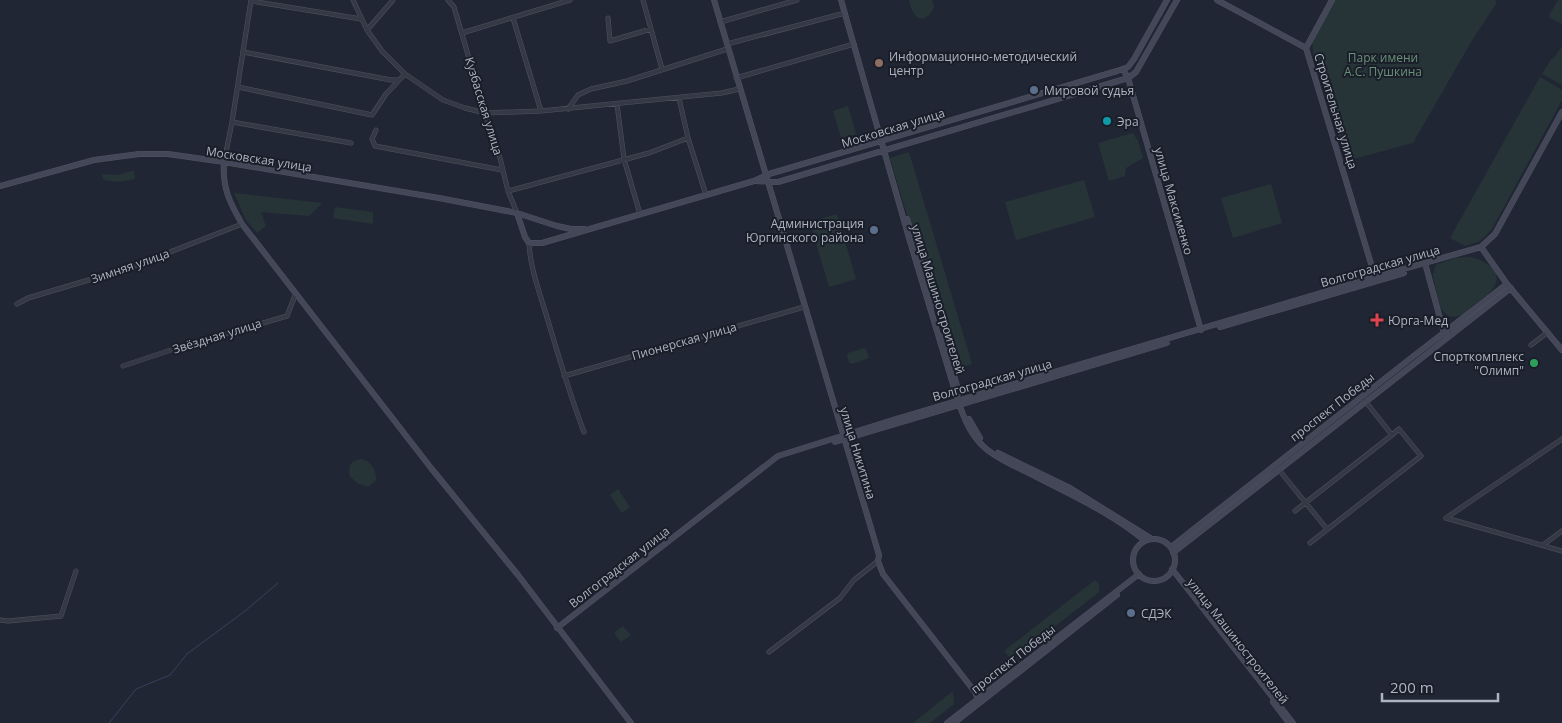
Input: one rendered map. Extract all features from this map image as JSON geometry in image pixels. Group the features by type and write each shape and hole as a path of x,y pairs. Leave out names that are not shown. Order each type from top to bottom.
{"main road":[{"path":"714,0 739,90 766,175"},
{"name":"улица Машиностроителей","path":"841,0 883,141 909,238 960,402 972,434 991,453 1130,528 1145,540"},
{"path":"1124,69 1134,59 1166,0"},
{"path":"1128,78 1136,72 1177,0"},
{"name":"Строительная улица","path":"1217,0 1306,48 1375,277"},
{"path":"1306,48 1332,0"},
{"name":"улица Максименко","path":"1124,69 1199,330"},
{"name":"Московская улица","path":"529,243 542,243 559,239 754,181 766,175 1124,69"},
{"name":"Московская улица","path":"754,181 768,185 801,176 1128,78"},
{"path":"1066,87 1068,96"},
{"path":"1562,112 1495,234 1482,247 1509,286 1562,350"},
{"name":"Московская улица","path":"0,186 94,160 117,156 168,154 439,198 517,214 556,226 589,230"},
{"path":"224,162 223,176 227,194 242,224 631,723"},
{"name":"улица Никитина","path":"766,175 879,555 878,561 883,574 975,692 978,699"},
{"path":"517,214 520,226 529,243"},
{"path":"520,226 523,219 529,217"},
{"path":"556,226 561,231 559,239"},
{"name":"Волгоградская улица","path":"558,629 778,456 1031,379 1482,247"},
{"path":"1152,539 1070,488 993,450 977,434 960,402 1425,265 1446,335"},
{"name":"проспект Победы","path":"1172,550 1509,286"},
{"path":"1172,550 1279,470 1363,400"},
{"path":"1159,539 1166,542 1172,550 1175,559 1171,571 1161,579 1149,580 1140,575 1135,569 1133,556 1135,549 1145,540 1159,539"},
{"path":"1171,571 1293,723"},
{"name":"улица Машиностроителей","path":"1171,571 1289,723"},
{"path":"954,723 1140,575"},
{"name":"проспект Победы","path":"947,723 1140,575"},
{"path":"558,629 627,723"}],"street":[{"path":"353,0 360,19 367,30 382,51 405,74 443,100 484,113 541,112 739,90"},
{"path":"367,30 393,0"},
{"name":"Кузбасская улица","path":"448,0 454,7 484,113 517,214"},
{"path":"462,33 513,18 556,2 570,0"},
{"path":"643,0 662,70"},
{"path":"720,22 796,0"},
{"path":"224,162 251,1 360,19"},
{"path":"568,109 578,95 591,89 627,81 727,46 845,13"},
{"path":"513,18 541,112"},
{"path":"608,18 610,41 651,29"},
{"path":"736,78 854,44"},
{"path":"243,52 399,80"},
{"path":"238,87 372,115 386,94 405,74"},
{"path":"678,98 706,195"},
{"path":"617,104 624,159 640,214"},
{"path":"232,122 351,143"},
{"path":"376,130 372,139 375,146 502,170"},
{"path":"508,191 650,153 688,138"},
{"name":"Зимняя улица","path":"17,304 28,298 129,268 242,224"},
{"path":"529,243 536,281 564,376 584,432"},
{"name":"Звёздная улица","path":"123,366 180,347 287,316 296,293"},
{"name":"Пионерская улица","path":"564,376 804,307"},
{"path":"1531,345 1548,332"},
{"path":"1363,400 1392,435"},
{"path":"1295,511 1399,429 1421,456 1310,543"},
{"path":"1562,439 1446,518 1562,551"},
{"path":"1279,470 1327,529"},
{"path":"1543,545 1562,531"},
{"path":"769,652 840,598 854,580 878,561"},
{"path":"0,620 8,621 61,616 76,572"}],"green space":[{"path":"909,0 932,0 934,7 928,16 922,19 912,11"},
{"name":"Парк имени А.С. Пушкина","path":"1333,0 1494,0 1497,2 1471,42 1413,143 1346,161 1314,56 1312,41"},
{"path":"1558,0 1562,0 1562,24 1548,17"},
{"path":"1562,46 1562,85 1542,74"},
{"path":"1028,49 1031,61 1018,65 1014,53"},
{"path":"1540,77 1562,90 1562,100 1492,229 1480,241 1465,246 1450,238"},
{"path":"848,106 856,134 841,138 833,111"},
{"path":"1133,133 1138,141 1143,158 1126,168 1125,176 1109,181 1098,143"},
{"path":"909,152 972,364 953,370 890,158"},
{"path":"134,170 135,179 115,182 103,179 102,174 118,175"},
{"path":"1084,180 1095,217 1016,240 1005,202"},
{"path":"1271,184 1282,223 1233,238 1221,198"},
{"path":"234,193 322,203 309,216 261,212 266,226 257,233 246,220"},
{"path":"335,207 373,212 373,224 333,218"},
{"path":"837,214 856,279 829,287 810,222"},
{"path":"1469,257 1480,260 1490,266 1496,275 1494,287 1466,312 1454,317 1447,315 1438,300 1433,275 1436,265 1455,258"},
{"path":"865,348 869,358 852,364 849,362 848,353"},
{"path":"361,459 371,464 375,473 376,480 368,487 357,483 349,475 350,465 354,461"},
{"path":"618,489 630,507 622,513 610,495"},
{"path":"1095,580 1099,584 1099,592 985,681 982,678 1009,657 1004,651"},
{"path":"623,626 631,635 621,642 614,633"},
{"path":"953,691 954,704 930,723 913,723"}],"waterway":[{"path":"109,723 136,689 170,675 187,654 245,611 278,583"}],"place":[{"name":"Информационно-методический центр","path":"879,63"},
{"name":"Мировой судья","path":"1034,90"},
{"name":"Эра","path":"1107,121"},
{"name":"Администрация Юргинского района","path":"874,230"},
{"name":"Юрга-Мед","path":"1377,320"},
{"name":"Спорткомплекс \"Олимп\"","path":"1534,363"},
{"name":"СДЭК","path":"1131,613"}]}
